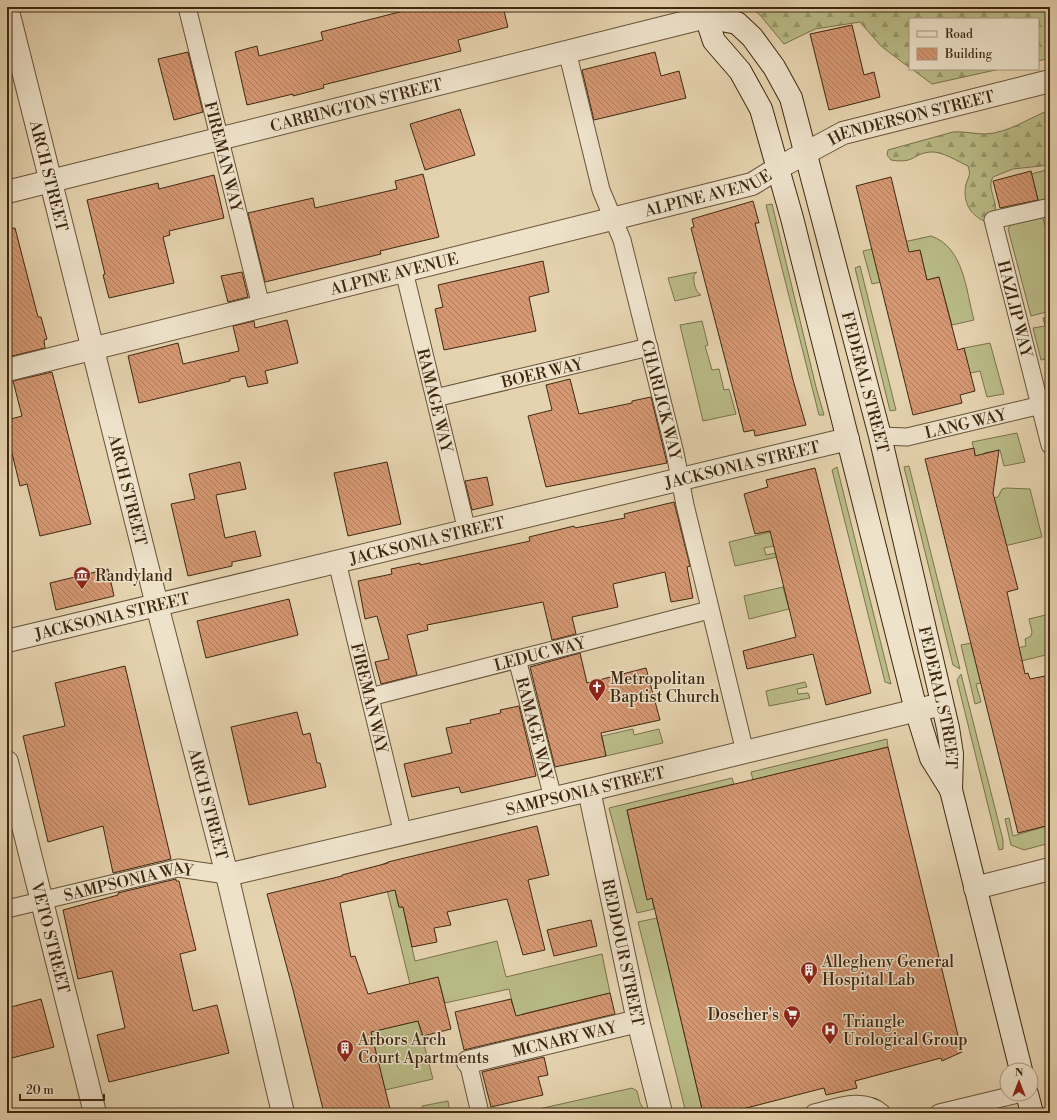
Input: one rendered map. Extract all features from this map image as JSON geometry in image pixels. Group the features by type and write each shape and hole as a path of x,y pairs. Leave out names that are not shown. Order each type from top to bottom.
{"street":[{"name":"ARCH STREET","path":"7,7 157,605 227,875 284,1113"},
{"name":"CARRINGTON STREET","path":"7,192 567,52 700,12"},
{"name":"FEDERAL STREET","path":"700,12 737,23 752,37 774,67 791,98 806,152 820,213 880,436 942,704 952,754 951,790 1019,1062"},
{"name":"FEDERAL STREET","path":"700,12 714,41 740,70 761,109 778,168 848,439 916,710 931,758 951,790"},
{"name":"HENDERSON STREET","path":"778,168 843,133 1050,81"},
{"name":"ALPINE AVENUE","path":"7,370 752,184 778,168"},
{"name":"JACKSONIA STREET","path":"7,641 848,439 880,436"},
{"name":"SAMPSONIA STREET","path":"227,875 589,790 942,704"},
{"name":"VETO STREET","path":"7,762 95,1113"},
{"name":"REDDOUR STREET","path":"589,790 638,1021 661,1113"},
{"path":"975,888 1050,869"},
{"name":"MCNARY WAY","path":"468,1062 638,1021"},
{"path":"1029,1102 1032,1113"}],"lane":[{"name":"FIREMAN WAY","path":"187,7 261,306"},
{"name":"CHARLICK WAY","path":"567,52 600,190 622,240 675,453 709,610 745,752"},
{"name":"HAZLIP WAY","path":"1050,206 993,220 1045,404 1050,445"},
{"name":"RAMAGE WAY","path":"404,271 467,530"},
{"name":"BOER WAY","path":"435,398 649,347"},
{"name":"LANG WAY","path":"880,436 906,437 1045,404"},
{"name":"FIREMAN WAY","path":"337,562 403,834"},
{"name":"LEDUC WAY","path":"370,697 709,610"},
{"name":"RAMAGE WAY","path":"517,659 553,798"},
{"name":"SAMPSONIA WAY","path":"7,909 178,868 227,875"},
{"path":"468,1062 480,1113"},
{"path":"939,1113 999,1099"},
{"path":"814,1113 853,1104 876,1108 882,1113"}],"green space":[{"path":"750,7 1050,7 1050,58 1039,61 1039,18 909,18 909,67 881,46 860,22 815,29 784,44 760,15"},
{"path":"913,70 995,70 932,84"},
{"path":"1050,110 1050,165 1013,169 993,177 991,181 991,190 995,203 995,212 987,222 981,220 972,213 967,203 965,191 969,177 968,166 935,152 924,153 905,161 891,160 887,155 888,150 953,132 985,134 1002,131"},
{"path":"1050,169 1050,200 1039,203 1031,174"},
{"path":"772,204 824,415 819,415 766,205"},
{"path":"1042,215 1047,233 1050,233 1050,311 1031,316 1008,229 1011,224"},
{"path":"931,236 942,242 951,250 957,260 966,284 974,320 952,325 939,277 927,280 920,250 875,261 881,282 872,284 863,251"},
{"path":"860,266 896,410 890,411 855,268"},
{"path":"697,272 694,275 694,283 697,291 701,295 675,301 668,278"},
{"path":"1050,317 1050,358 1041,360 1033,328 1045,326 1043,318"},
{"path":"702,321 708,345 705,346 712,370 719,369 724,390 729,389 736,414 703,421 680,325"},
{"path":"990,343 1004,394 987,397 980,371 966,374 966,358 964,348"},
{"path":"1017,433 1025,462 1004,466 1000,450 984,453 977,461 972,442"},
{"path":"909,466 960,669 953,665 904,467"},
{"path":"837,467 891,684 885,682 832,470"},
{"path":"1002,489 1030,489 1042,537 992,549 1005,540 994,498 998,497"},
{"path":"783,529 774,546 764,548 766,555 776,553 777,557 735,566 729,542"},
{"path":"783,587 789,609 749,619 744,596"},
{"path":"1050,614 1050,654 992,668 995,680 976,684 981,702 975,704 961,645 972,643 976,658 1026,646 1025,639 1031,636 1032,632 1029,619"},
{"path":"961,674 1003,840 1003,849 999,850 957,680"},
{"path":"805,682 807,687 797,689 798,694 808,693 810,698 769,706 766,691"},
{"path":"633,729 634,735 659,729 663,743 606,756 602,736"},
{"path":"887,739 888,747 753,780 751,772"},
{"path":"732,778 734,784 627,810 647,899 652,898 654,909 637,913 609,808"},
{"path":"1009,818 1013,836 1050,825 1050,843 1024,850 1011,845 1005,819"},
{"path":"388,862 399,907 403,907 415,961 497,941 506,977 602,954 610,993 522,1014 529,1039 522,1041 509,989 445,1003 438,977 410,984 381,865"},
{"path":"657,918 703,1113 686,1113 638,922"},
{"path":"418,1021 433,1079 385,1090 371,1032"},
{"path":"632,1088 637,1091 640,1103 646,1113 521,1113"},
{"path":"448,1101 450,1113 424,1113 422,1106"}],"building":[{"path":"419,7 503,7 508,27 458,40 461,51 323,85 324,88 293,96 293,94 247,105 235,52 257,46 259,56 323,40 321,32"},
{"path":"852,25 864,75 874,72 880,97 829,110 810,34"},
{"path":"188,52 203,112 174,120 158,59"},
{"path":"655,52 661,76 679,71 686,98 594,120 582,70"},
{"path":"460,109 475,155 425,170 410,124"},
{"path":"1031,171 1038,200 1000,208 993,181"},
{"path":"423,174 439,237 380,251 381,254 265,282 248,213 313,198 315,208 397,189 395,181"},
{"path":"214,175 224,218 169,231 170,235 163,237 174,283 109,298 103,275 105,274 87,200 158,183 159,189"},
{"path":"891,177 909,252 920,250 927,280 939,277 958,350 964,348 975,391 960,395 962,403 913,415 856,186"},
{"path":"753,201 759,223 755,223 793,380 806,425 755,436 754,430 744,432 691,228 694,227 692,219"},
{"path":"15,228 38,317 41,317 47,339 44,340 45,348 8,357 7,229"},
{"path":"543,261 549,292 529,297 536,331 444,350 435,309 443,307 438,285"},
{"path":"242,272 248,297 228,302 221,276"},
{"path":"287,320 298,363 265,371 268,383 248,387 245,376 139,403 128,356 178,343 183,364 239,351 233,326 254,321 255,328"},
{"path":"52,372 91,524 40,536 27,484 20,486 7,433 7,420 22,416 13,381"},
{"path":"570,379 579,414 632,403 632,401 651,397 667,463 546,487 528,416 552,410 546,385"},
{"path":"974,448 975,456 999,450 993,493 1018,589 1007,592 1025,674 1028,673 1030,679 1050,675 1050,825 1018,833 925,459"},
{"path":"240,462 246,489 216,495 225,538 255,531 261,556 232,562 232,566 188,576 171,504 195,499 189,474"},
{"path":"387,462 401,524 348,536 334,473"},
{"path":"815,468 871,693 826,705 813,654 747,669 743,651 796,637 770,531 755,534 744,494 768,487 766,480"},
{"path":"487,477 493,505 472,510 465,481"},
{"path":"674,502 690,566 687,567 693,598 671,602 665,572 613,584 618,607 572,617 576,634 552,640 543,602 427,625 428,630 407,635 417,675 381,684 375,662 389,659 377,616 365,619 358,581 392,574 391,569 420,563 420,565 530,541 529,537 574,526 575,528 625,518 624,514"},
{"name":"Randyland","path":"108,569 114,596 56,610 50,583"},
{"path":"289,599 298,635 206,658 197,621"},
{"name":"Metropolitan Baptist Church","path":"580,653 587,683 646,668 660,720 601,733 606,756 555,767 530,667"},
{"path":"125,666 171,859 113,873 103,826 48,842 23,736 65,726 55,683"},
{"path":"519,706 536,776 461,793 459,787 412,797 404,764 452,753 446,728 471,723 470,720 501,713 500,710"},
{"path":"297,712 303,735 310,733 317,763 320,763 326,787 249,805 231,727"},
{"name":"Allegheny General Hospital Lab","path":"888,747 962,1052 942,1061 941,1058 855,1081 857,1088 826,1095 824,1088 727,1113 703,1113 652,898 647,900 627,810"},
{"path":"537,826 549,875 528,880 545,950 523,955 507,899 447,912 451,925 434,928 437,942 412,947 403,907 399,907 395,890 340,903 351,957 355,956 368,994 438,977 451,1029 423,1036 418,1021 371,1032 391,1113 324,1113 267,894 342,876 388,862"},
{"path":"176,879 176,881 179,881 196,950 180,954 193,1011 217,1005 229,1053 109,1082 97,1035 125,1028 112,971 78,979 63,910 118,895 118,893"},
{"path":"591,920 597,946 554,956 547,930"},
{"path":"610,993 615,1014 464,1050 455,1012 511,999 516,1016"},
{"path":"41,999 54,1047 12,1058 7,1038 7,1008"},
{"path":"544,1057 548,1075 538,1077 543,1095 491,1107 482,1072"}],"place":[{"name":"Randyland","path":"82,590"},
{"name":"Metropolitan Baptist Church","path":"597,702"},
{"name":"Allegheny General Hospital Lab","path":"809,985"},
{"name":"Doscher's","path":"792,1029"},
{"name":"Triangle Urological Group","path":"830,1045"},
{"name":"Arbors Arch Court Apartments","path":"345,1063"}]}
